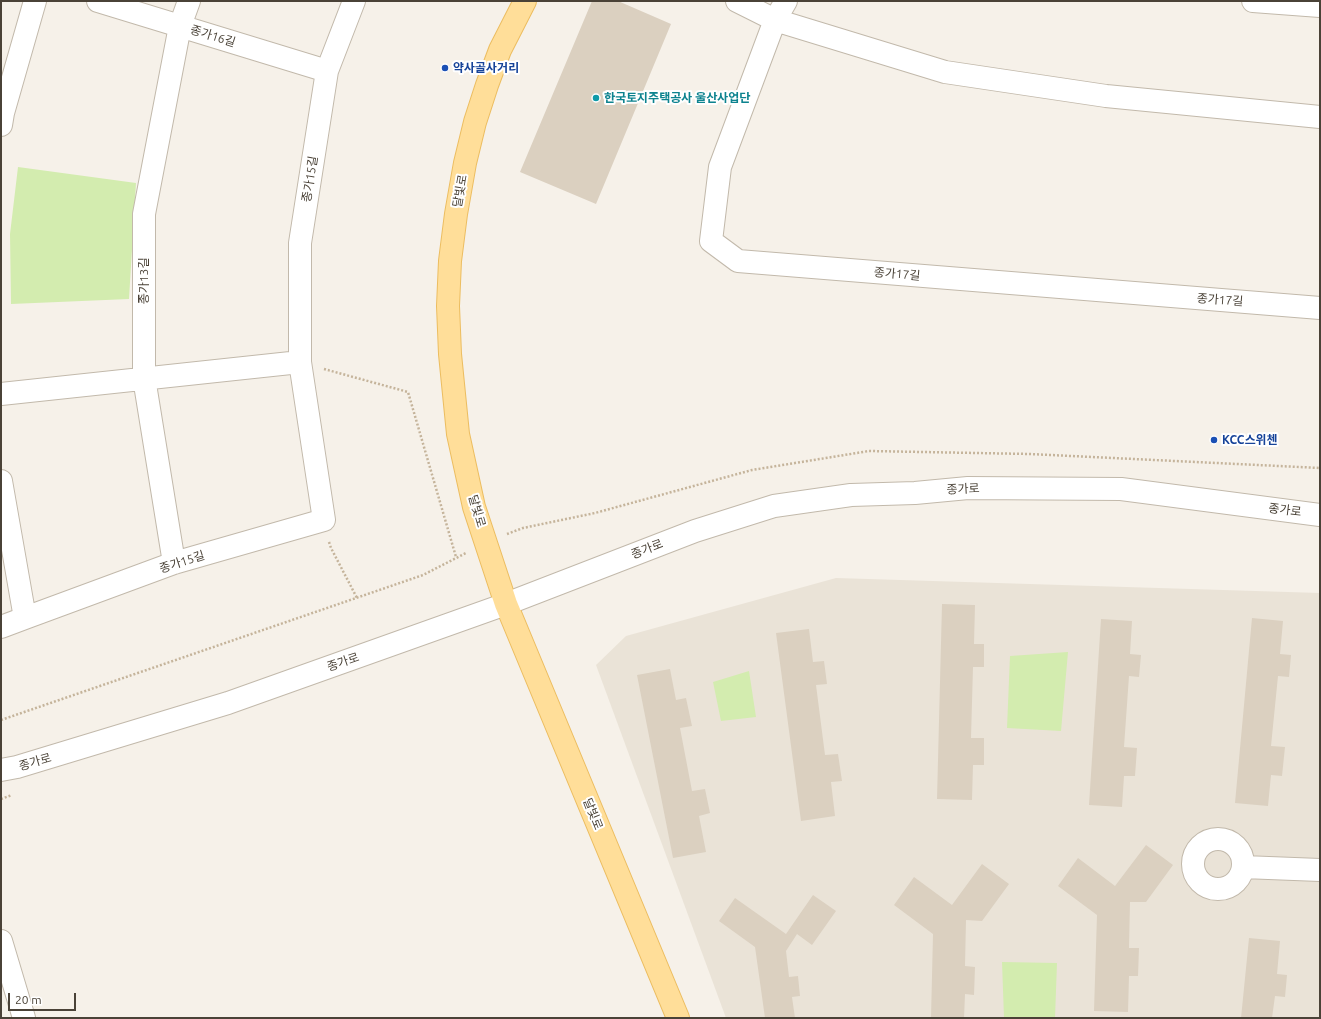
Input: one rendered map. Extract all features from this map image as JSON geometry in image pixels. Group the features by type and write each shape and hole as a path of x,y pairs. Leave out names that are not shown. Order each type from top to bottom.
{"main road":[{"name":"달빛로","path":"525,1 500,50 487,85 475,122 465,163 450,261 448,306 450,354 458,434 474,507 506,604 673,1012"}],"street":[{"path":"1,125 3,113 35,1"},
{"name":"종가16길","path":"98,1 327,70"},
{"name":"종가13길","path":"174,564 144,378 144,214 180,26 189,1"},
{"name":"종가15길","path":"1,627 174,564 324,520 300,362 300,243 327,70 354,1"},
{"path":"737,1 775,20 945,72 1106,96 1320,117"},
{"path":"775,20 786,1"},
{"path":"1253,1 1320,6"},
{"name":"종가17길","path":"775,20 720,167 711,241 738,261 1320,308"},
{"path":"1,394 300,362"},
{"path":"1,481 25,618"},
{"name":"종가로","path":"1,770 17,768 228,703 506,604 709,526 774,506 851,495 915,493 968,488 1121,489 1320,515"},
{"path":"1243,867 1320,870"},
{"path":"1,941 24,1018"}],"path":[{"path":"300,362 408,392 456,558"},
{"path":"1,720 422,575 486,542 523,528 595,513 752,470 869,451 1030,454 1320,468"},
{"path":"324,520 331,548 357,598"},
{"path":"1,799 12,795"}],"shaded area":[{"path":"836,578 1320,593 1320,1018 726,1018 596,665 626,636"}],"green space":[{"path":"18,167 136,183 129,299 11,304 10,234"},
{"path":"1068,652 1061,731 1007,728 1010,656"},
{"path":"749,671 756,717 721,721 713,682"},
{"path":"1002,962 1057,963 1055,1018 1004,1018"}],"building":[{"name":"한국토지주택공사 울산사업단","path":"592,1 618,1 671,24 596,204 520,172"},
{"path":"942,604 975,605 974,644 984,644 984,667 973,667 971,738 984,738 984,765 973,765 972,800 937,799"},
{"path":"1252,618 1283,621 1280,654 1291,655 1289,677 1278,676 1271,746 1285,747 1282,776 1271,775 1268,806 1235,803"},
{"path":"1101,619 1132,621 1130,654 1141,655 1139,677 1129,676 1124,747 1137,748 1135,776 1124,776 1122,807 1089,805"},
{"path":"809,629 813,662 824,661 827,684 816,685 825,755 838,754 842,781 831,782 835,816 801,821 776,633"},
{"path":"670,669 676,700 686,698 692,726 680,728 692,791 705,789 710,813 699,816 706,852 673,858 637,675"},
{"path":"1146,845 1173,865 1146,902 1130,902 1129,948 1139,948 1138,976 1129,976 1128,1012 1094,1011 1097,915 1058,886 1078,858 1115,886"},
{"path":"982,864 1009,884 982,921 966,920 965,966 975,967 974,995 965,994 964,1018 931,1018 933,934 894,905 914,877 952,905"},
{"path":"813,895 836,911 812,945 797,934 786,951 789,977 798,976 800,996 792,997 795,1018 765,1018 755,947 719,921 735,898 786,934"},
{"path":"1249,938 1280,941 1277,974 1287,975 1285,997 1275,996 1272,1018 1241,1018"}],"place":[{"name":"약사골사거리","path":"445,68"},
{"name":"한국토지주택공사 울산사업단","path":"596,98"},
{"name":"KCC스위첸","path":"1214,440"}]}
